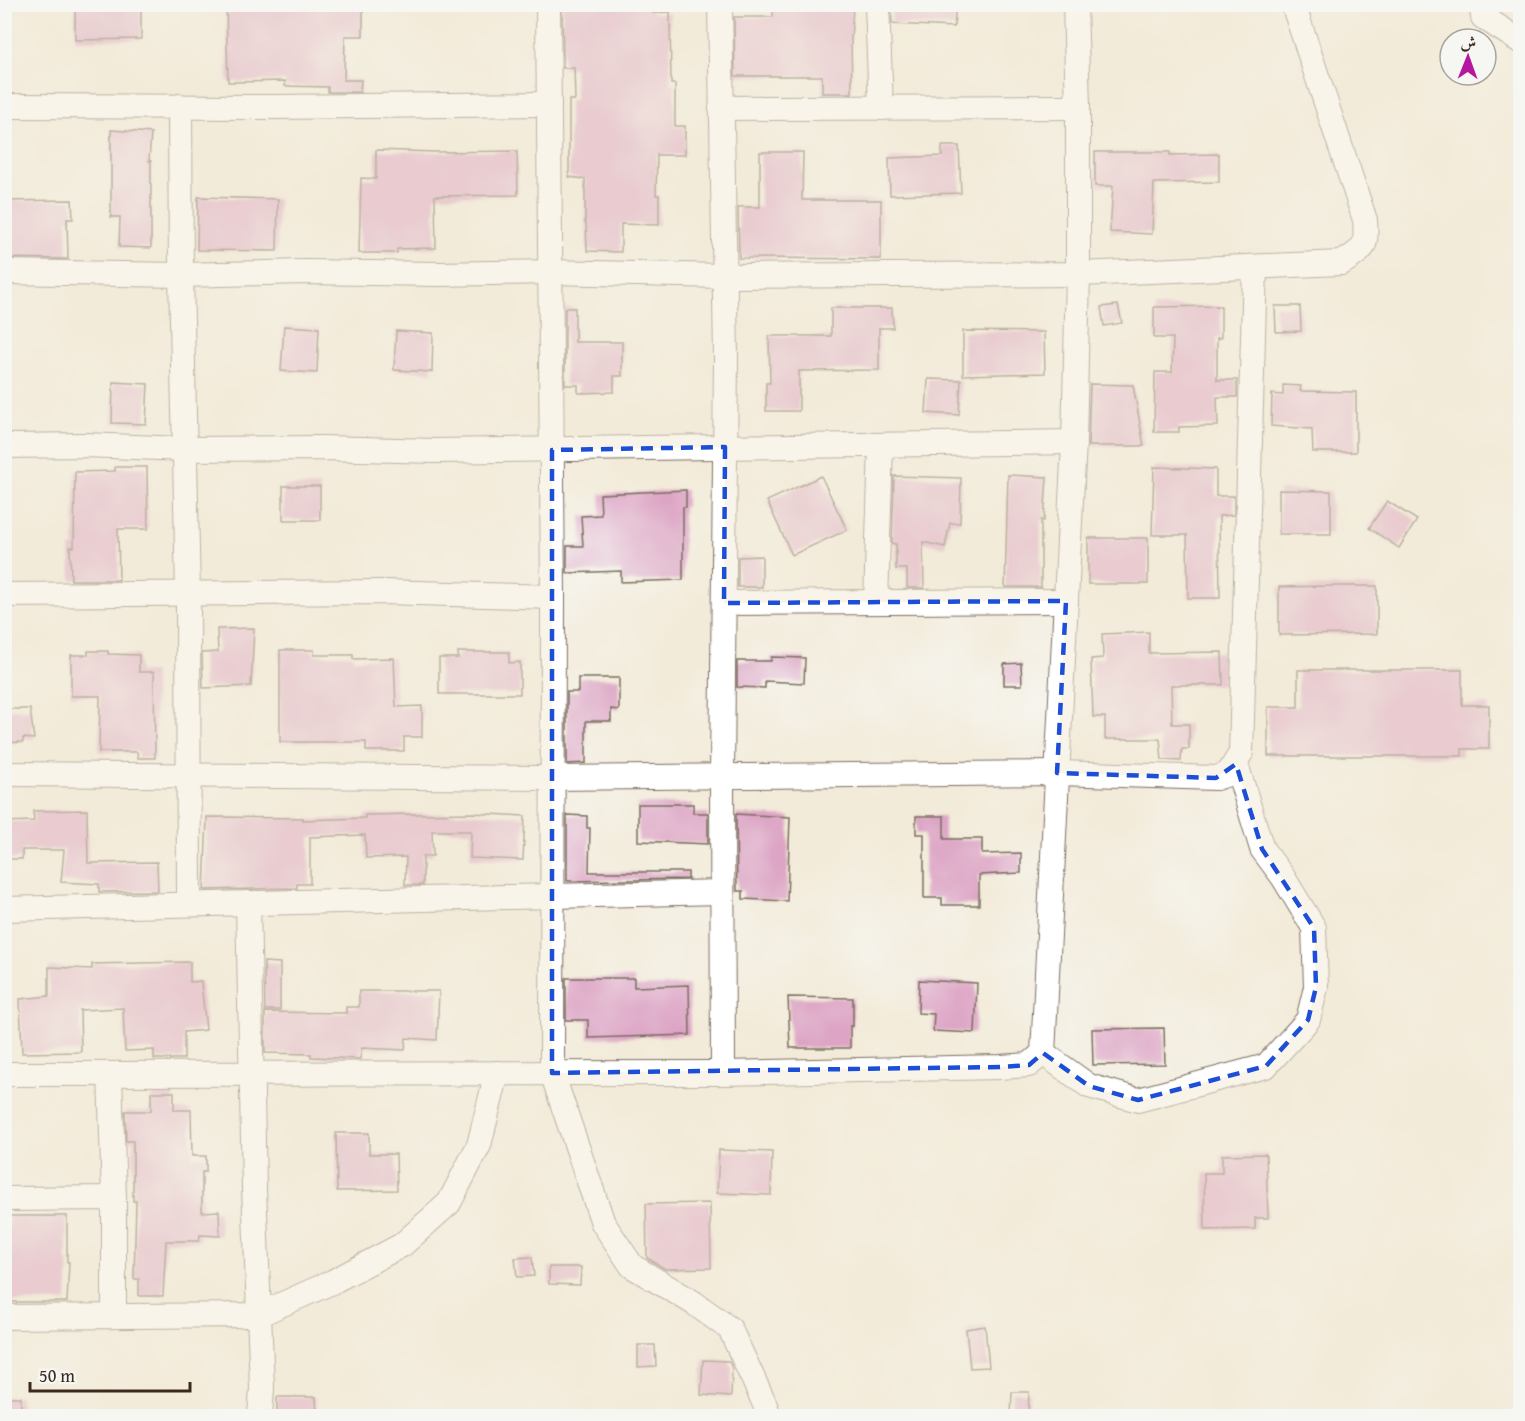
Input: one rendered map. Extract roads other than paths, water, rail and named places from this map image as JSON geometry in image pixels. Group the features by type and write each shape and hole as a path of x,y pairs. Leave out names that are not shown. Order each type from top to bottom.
{"street":[{"path":"548,4 553,597 552,1073 603,1223 632,1266 694,1303 730,1329 769,1416"},
{"path":"720,4 725,447 722,777 723,1073"},
{"path":"877,4 881,108"},
{"path":"4,1074 723,1073 1000,1067 1029,1065 1043,1053 1074,442 1078,274 1078,107 1075,4"},
{"path":"4,272 181,275 304,272 439,274 550,272 724,276 1078,274 1342,263 1360,251 1366,240 1365,220 1293,4"},
{"path":"1481,4 1483,17 1521,41"},
{"path":"4,106 549,104"},
{"path":"180,106 188,595 189,904"},
{"path":"721,108 1078,107"},
{"path":"4,774 552,778 1058,773 1216,778 1228,774 1241,753 1255,267"},
{"path":"4,446 85,445 184,449 322,448 436,451 1074,442"},
{"path":"876,602 881,445"},
{"path":"4,595 385,592 553,597"},
{"path":"724,603 1066,601"},
{"path":"1043,1053 1089,1086 1138,1100 1266,1066 1308,1020 1316,987 1314,928 1283,877 1262,849 1236,764"},
{"path":"4,909 722,892"},
{"path":"248,903 261,1416"},
{"path":"4,1317 258,1315 332,1282 402,1245 449,1203 479,1145 497,1073"},
{"path":"110,1074 114,1198 114,1316"},
{"path":"4,1198 114,1198"}]}
